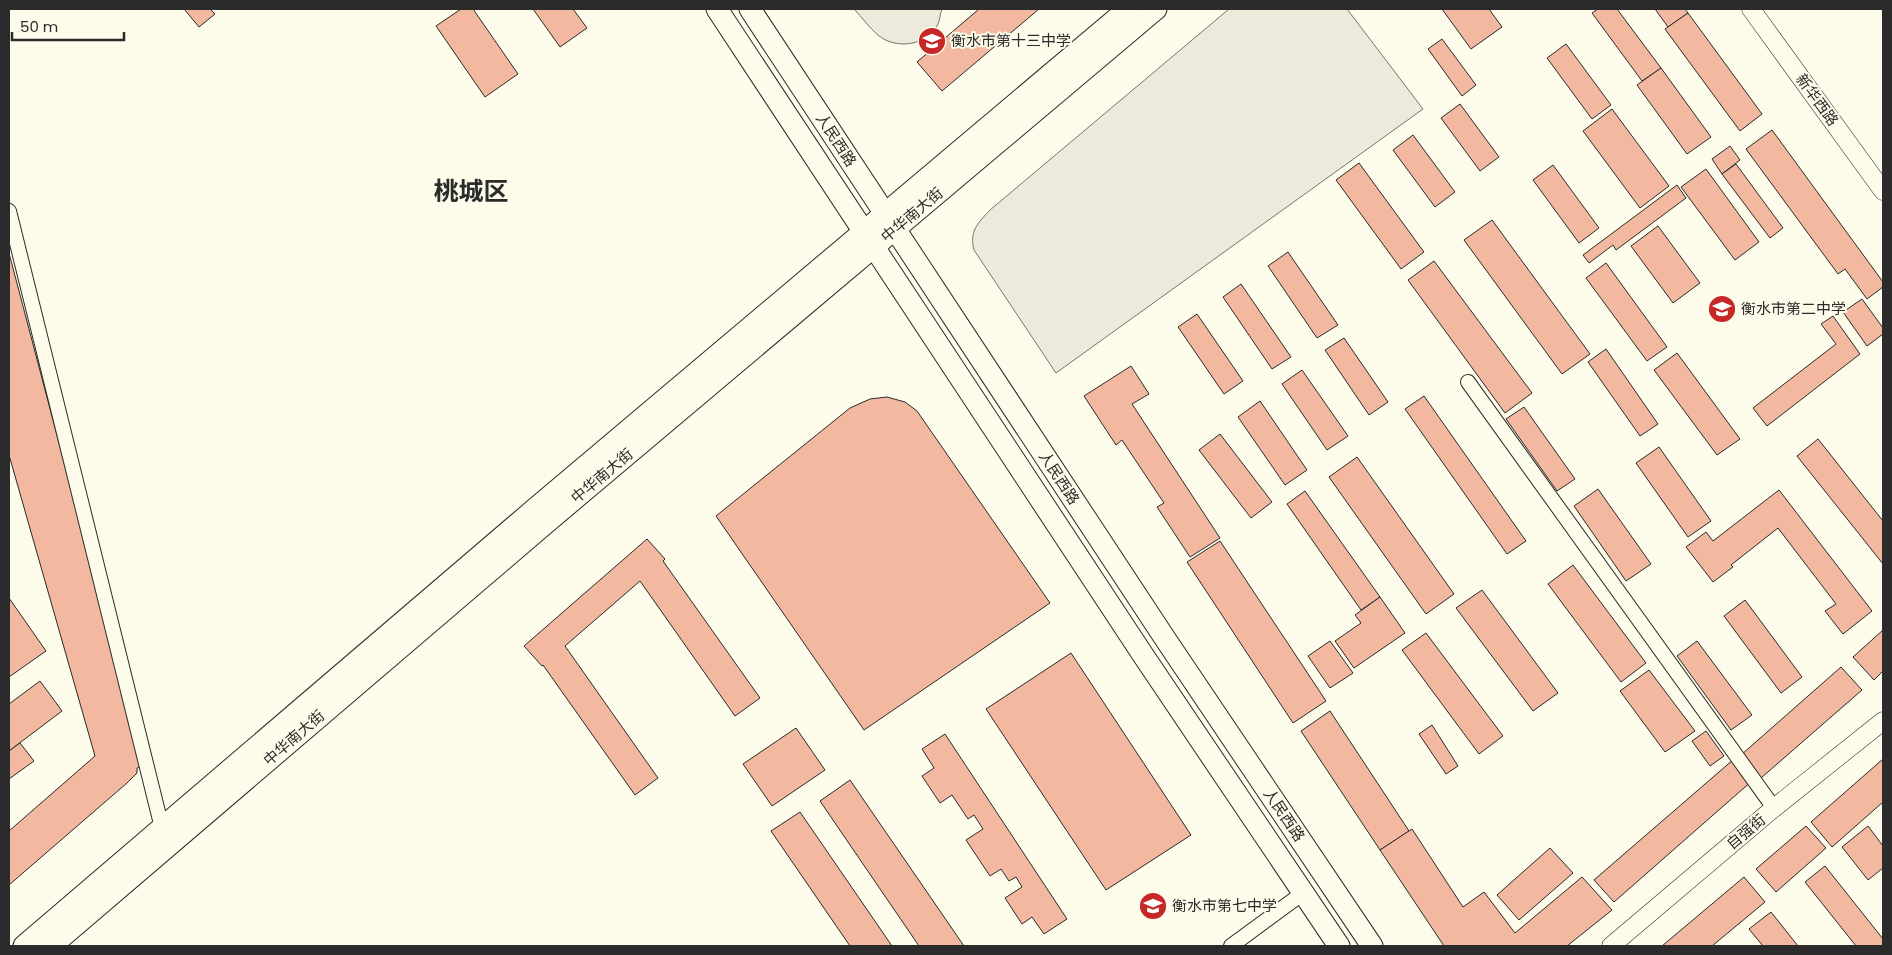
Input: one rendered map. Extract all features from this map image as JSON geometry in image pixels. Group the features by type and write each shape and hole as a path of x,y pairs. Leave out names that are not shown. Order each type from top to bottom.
{"main road":[{"name":"人民西路","path":"717,9 1138,647 1339,946"},
{"name":"人民西路","path":"750,9 1171,648 1372,946"},
{"name":"中华南大街","path":"51,946 547,522 1128,9"},
{"name":"中华南大街","path":"890,221 1156,9"},
{"name":"中华南大街","path":"24,946 536,508 869,239"}],"street":[{"name":"新华西路","path":"1750,9 1883,191"},
{"path":"9,211 162,828"},
{"path":"1468,382 1774,808"},
{"name":"自强街","path":"1611,946 1774,808 1883,721"},
{"path":"1230,946 1303,893"}],"shaded area":[{"path":"854,9 942,9 938,24 927,37 919,41 902,44 885,40 878,35"},
{"path":"1229,9 1347,9 1423,109 1056,373 974,250 974,232 990,210"}],"building":[{"path":"184,9 210,9 215,14 199,27"},
{"path":"461,9 473,9 518,74 485,97 436,26"},
{"path":"533,9 573,9 587,28 560,47"},
{"path":"979,9 1039,9 942,91 917,62"},
{"path":"1442,9 1489,9 1502,27 1471,49"},
{"path":"1598,9 1617,9 1661,68 1642,81 1592,13"},
{"path":"1655,9 1685,9 1688,13 1668,27"},
{"path":"1688,13 1762,114 1740,131 1665,29"},
{"path":"1442,39 1476,85 1462,96 1428,49"},
{"path":"1566,44 1611,105 1592,119 1547,58"},
{"path":"1661,68 1711,137 1687,154 1637,85"},
{"path":"1460,104 1499,157 1480,171 1441,118"},
{"path":"1612,109 1669,186 1640,208 1583,131"},
{"path":"1772,130 1883,282 1883,287 1867,299 1845,269 1838,274 1746,149"},
{"path":"1413,135 1455,192 1435,207 1393,150"},
{"path":"1730,146 1740,160 1722,174 1712,159"},
{"path":"1359,163 1424,252 1401,269 1336,180"},
{"path":"1736,164 1783,228 1770,238 1722,174"},
{"path":"1553,165 1599,228 1579,243 1533,180"},
{"path":"1706,169 1759,242 1735,260 1681,187"},
{"path":"1677,185 1686,198 1616,250 1613,245 1589,263 1583,255"},
{"path":"1492,220 1590,354 1562,374 1464,240"},
{"path":"1658,226 1700,283 1673,303 1631,246"},
{"path":"1288,252 1338,325 1317,338 1268,266"},
{"path":"9,253 144,766 137,768 137,773 127,783 9,885 9,831 95,756 9,455"},
{"path":"1434,261 1532,393 1505,413 1408,280"},
{"path":"1606,263 1667,347 1647,361 1586,278"},
{"path":"1241,284 1291,357 1272,369 1223,297"},
{"path":"1862,299 1883,328 1883,334 1867,346 1843,312"},
{"path":"1197,314 1243,381 1224,394 1178,327"},
{"path":"1833,316 1860,354 1767,426 1753,408 1836,344 1821,324"},
{"path":"1344,338 1388,402 1369,415 1325,350"},
{"path":"1606,349 1658,424 1640,436 1588,362"},
{"path":"1677,353 1740,439 1717,455 1654,370"},
{"path":"1131,366 1149,394 1132,404 1220,538 1190,557 1157,507 1164,503 1122,440 1116,445 1084,396"},
{"path":"1302,370 1348,436 1327,450 1282,384"},
{"path":"1424,396 1526,541 1507,554 1405,409"},
{"path":"887,397 905,402 917,411 1050,603 864,730 716,516 850,408 870,399"},
{"path":"1260,401 1307,470 1285,485 1238,417"},
{"path":"1524,407 1575,479 1557,491 1506,419"},
{"path":"1220,434 1272,502 1251,518 1199,450"},
{"path":"1818,439 1883,521 1883,564 1797,456"},
{"path":"1659,447 1711,521 1688,537 1636,463"},
{"path":"1357,457 1454,594 1426,614 1329,477"},
{"path":"1598,489 1651,564 1626,581 1574,506"},
{"path":"1779,490 1872,611 1843,634 1825,611 1836,604 1778,528 1731,565 1733,567 1713,582 1686,547 1706,532 1713,541"},
{"path":"1305,491 1380,597 1361,610 1287,504"},
{"path":"647,539 665,559 663,561 760,698 735,716 640,581 565,646 658,778 635,795 543,665 524,646"},
{"path":"1220,541 1326,701 1293,723 1187,562"},
{"path":"1573,565 1646,663 1621,682 1548,584"},
{"path":"1482,590 1558,693 1533,711 1456,608"},
{"path":"1380,597 1405,633 1354,668 1335,641 1361,623 1355,615"},
{"path":"9,598 46,651 9,677"},
{"path":"1745,600 1802,677 1781,693 1724,616"},
{"path":"1883,630 1883,671 1874,680 1853,657"},
{"path":"1426,633 1503,736 1479,754 1402,650"},
{"path":"1330,641 1353,673 1330,688 1308,656"},
{"path":"1697,641 1752,715 1731,730 1677,656"},
{"path":"1071,653 1191,835 1106,890 986,709"},
{"path":"1841,667 1862,690 1761,778 1741,755"},
{"path":"1649,670 1695,731 1665,752 1620,691"},
{"path":"40,681 62,711 9,751 9,704"},
{"path":"1330,711 1409,831 1380,850 1301,731"},
{"path":"1432,725 1458,766 1446,774 1419,734"},
{"path":"796,728 825,770 772,806 743,764"},
{"path":"1706,731 1724,756 1710,766 1692,741"},
{"path":"945,734 1067,919 1044,934 1032,917 1022,924 1005,898 1022,887 1016,877 1009,881 1001,869 990,876 966,840 983,829 974,815 968,819 952,795 940,803 922,776 934,768 922,749"},
{"path":"20,743 34,761 9,779 9,751"},
{"path":"1734,759 1753,780 1614,902 1594,880"},
{"path":"1883,759 1883,802 1832,847 1811,822"},
{"path":"850,780 964,946 919,946 820,801"},
{"path":"800,812 892,946 850,946 771,831"},
{"path":"1806,826 1826,848 1776,892 1756,869"},
{"path":"1868,826 1883,846 1883,868 1868,880 1842,847"},
{"path":"1412,829 1463,907 1484,892 1515,933 1582,877 1612,910 1567,946 1444,946 1380,850"},
{"path":"1550,848 1573,873 1519,920 1497,895"},
{"path":"1825,866 1883,939 1883,946 1856,946 1805,882"},
{"path":"1744,877 1765,902 1712,946 1662,946"},
{"path":"1771,912 1798,946 1763,946 1749,929"}],"place":[{"name":"衡水市第十三中学","path":"932,41"},
{"name":"衡水市第二中学","path":"1722,309"},
{"name":"衡水市第七中学","path":"1153,906"}],"district":[{"name":"桃城区","path":"471,191"}]}
